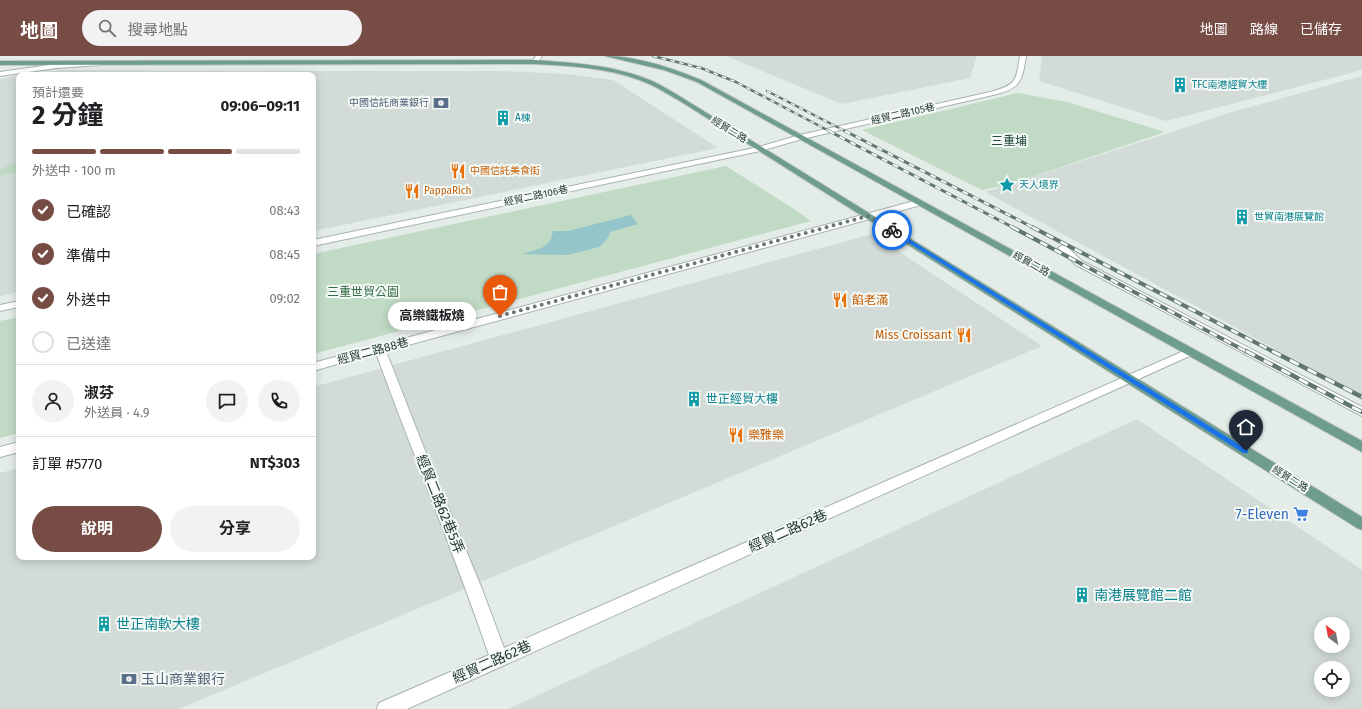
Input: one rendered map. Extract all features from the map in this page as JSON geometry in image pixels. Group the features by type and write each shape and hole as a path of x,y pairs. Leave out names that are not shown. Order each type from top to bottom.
{"main road":[{"name":"經貿二路","path":"608,56 680,72 700,81 918,203 1362,447"},
{"name":"經貿二路","path":"0,63 535,62 571,64 602,69 650,82 682,100 1362,524"}],"street":[{"path":"535,62 539,56"},
{"name":"經貿二路105巷","path":"760,149 800,137 1008,90 1020,80 1023,56"},
{"path":"0,74 57,66 99,64"},
{"name":"經貿二路106巷","path":"316,242 760,149"},
{"name":"經貿二路88巷","path":"316,366 918,203"},
{"path":"1063,248 1079,263 1362,412"},
{"path":"0,308 16,305"},
{"name":"經貿二路62巷5弄","path":"380,349 424,466 474,589 499,659"},
{"name":"經貿二路62巷","path":"386,709 1190,352"},
{"path":"0,452 16,448"}],"shaded area":[{"path":"726,56 977,56 970,78 842,104"},
{"path":"1042,56 1362,56 1362,70 1166,121 1039,81"},
{"path":"62,70 505,71 567,74 613,80 718,148 316,230 316,72 46,72"},
{"path":"16,76 16,293 0,296 0,79"},
{"name":"世貿南港展覽館","path":"1362,76 1362,396 985,192 1225,114"},
{"path":"872,234 1042,346 179,709 0,709 0,473 16,469 16,560 316,560 316,386"},
{"name":"南港展覽館二館","path":"1137,419 1362,570 1362,709 508,709"}],"green space":[{"path":"1018,93 1067,102 1165,132 1007,185 982,190 862,130"},
{"path":"16,161 16,173 0,175 0,170"},
{"name":"三重世貿公園","path":"726,166 811,221 316,353 316,253"},
{"path":"16,318 16,434 0,438 0,321"}],"water":[{"path":"631,215 638,224 610,232 608,238 599,247 567,255 522,254 546,245 553,231 568,231"}],"railway":[{"path":"653,56 701,68 736,82 831,132"},
{"path":"767,91 847,132"},
{"path":"829,131 1014,228"},
{"path":"845,131 1034,228"},
{"path":"1012,227 1247,352"},
{"path":"1032,227 1274,352"},
{"path":"1246,351 1362,412"},
{"path":"1272,351 1362,397"}],"way so far":[{"path":"500,316 868,216 892,230"}],"place":[{"name":"TFC南港經貿大樓","path":"1180,85"},
{"name":"中國信託商業銀行","path":"441,103"},
{"name":"A棟","path":"503,118"},
{"name":"中國信託美食街","path":"458,171"},
{"name":"天人境界","path":"1007,185"},
{"name":"PappaRich","path":"412,191"},
{"name":"世貿南港展覽館","path":"1242,217"},
{"name":"餡老滿","path":"840,300"},
{"name":"高樂鐵板燒","path":"500,316"},
{"name":"Miss Croissant","path":"964,335"},
{"name":"世正經貿大樓","path":"694,399"},
{"name":"樂雅樂","path":"736,435"},
{"name":"7-Eleven","path":"1301,514"},
{"name":"南港展覽館二館","path":"1082,595"},
{"name":"世正南軟大樓","path":"104,624"},
{"name":"玉山商業銀行","path":"129,679"}],"district":[{"name":"三重埔","path":"1009,141"}],"route":[{"path":"892,230 1115,371 1246,451"}]}
